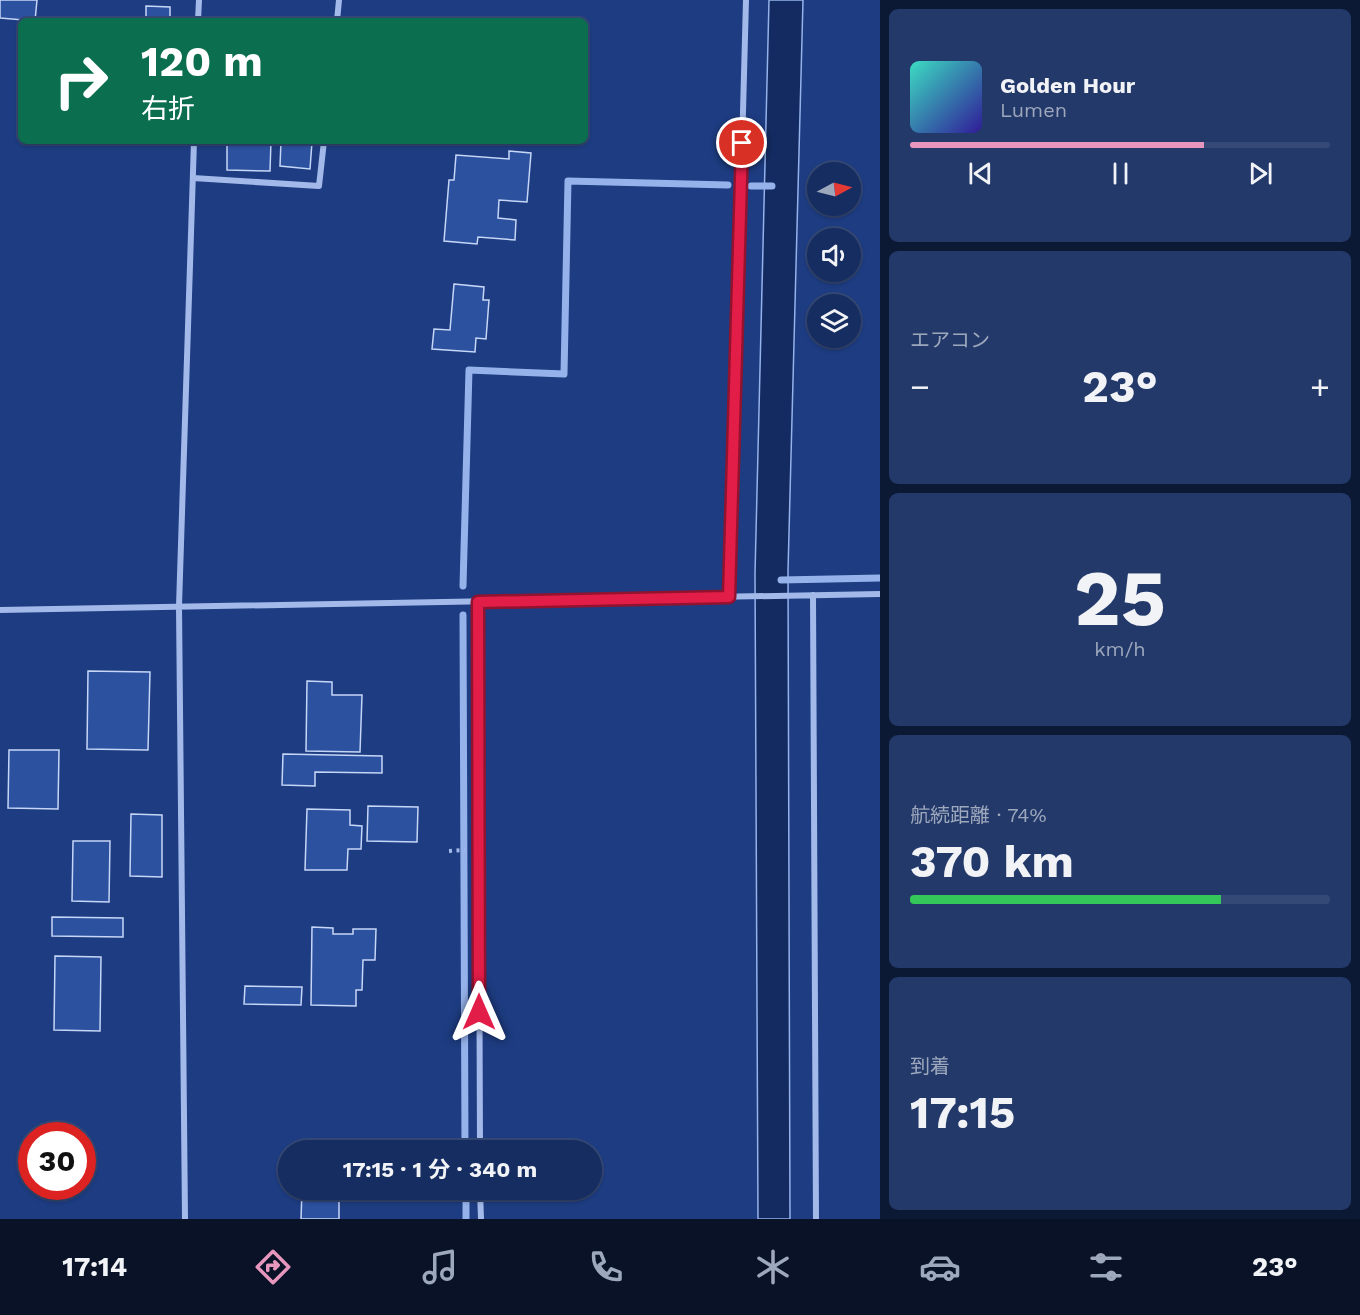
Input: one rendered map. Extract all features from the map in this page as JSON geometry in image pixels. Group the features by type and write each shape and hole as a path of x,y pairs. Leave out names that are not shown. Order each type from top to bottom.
{"street":[{"path":"198,18 199,0"},
{"path":"336,18 339,0"},
{"path":"729,597 746,0"},
{"path":"185,1219 179,606 194,144"},
{"path":"193,178 319,186 324,144"},
{"path":"0,610 880,594"},
{"path":"813,595 816,1219"},
{"path":"478,602 480,1140"},
{"path":"480,1200 481,1219"}],"water":[{"path":"769,0 803,0 788,571 790,1219 758,1219 755,574"}],"building":[{"path":"0,0 37,0 35,18 0,18"},
{"path":"146,6 170,7 170,18 146,18"},
{"path":"227,144 271,144 270,171 227,170"},
{"path":"281,144 312,144 310,169 280,166"},
{"path":"509,151 531,153 527,202 499,200 498,218 516,220 515,240 478,237 477,244 444,241 449,180 454,180 456,155 509,159"},
{"path":"454,284 484,287 483,300 489,300 486,339 476,338 475,352 432,349 434,329 450,330"},
{"path":"88,671 150,672 148,750 87,749"},
{"path":"307,681 332,682 332,695 362,695 360,752 306,751"},
{"path":"9,750 59,750 58,809 8,808"},
{"path":"283,754 382,756 382,773 315,772 315,786 282,785"},
{"path":"368,806 418,807 417,842 367,841"},
{"path":"307,809 350,810 350,825 362,826 361,849 348,849 347,870 305,870"},
{"path":"131,814 162,815 162,877 130,876"},
{"path":"73,841 110,841 109,902 72,901"},
{"path":"52,917 123,918 123,937 52,936"},
{"path":"312,927 333,928 333,934 353,934 353,929 376,929 375,960 363,960 362,990 356,990 356,1006 311,1005"},
{"path":"55,956 101,957 100,1031 54,1030"},
{"path":"245,986 302,987 301,1005 244,1004"},
{"path":"302,1200 339,1200 339,1219 301,1219"}],"waterway":[{"path":"463,586 469,370 564,374 568,181 728,185"},
{"path":"751,186 772,186"},
{"path":"781,580 880,578"},
{"path":"463,615 465,1140"},
{"path":"466,1200 466,1219"}],"route":[{"path":"479,1012 478,602 729,597 742,143"}]}
